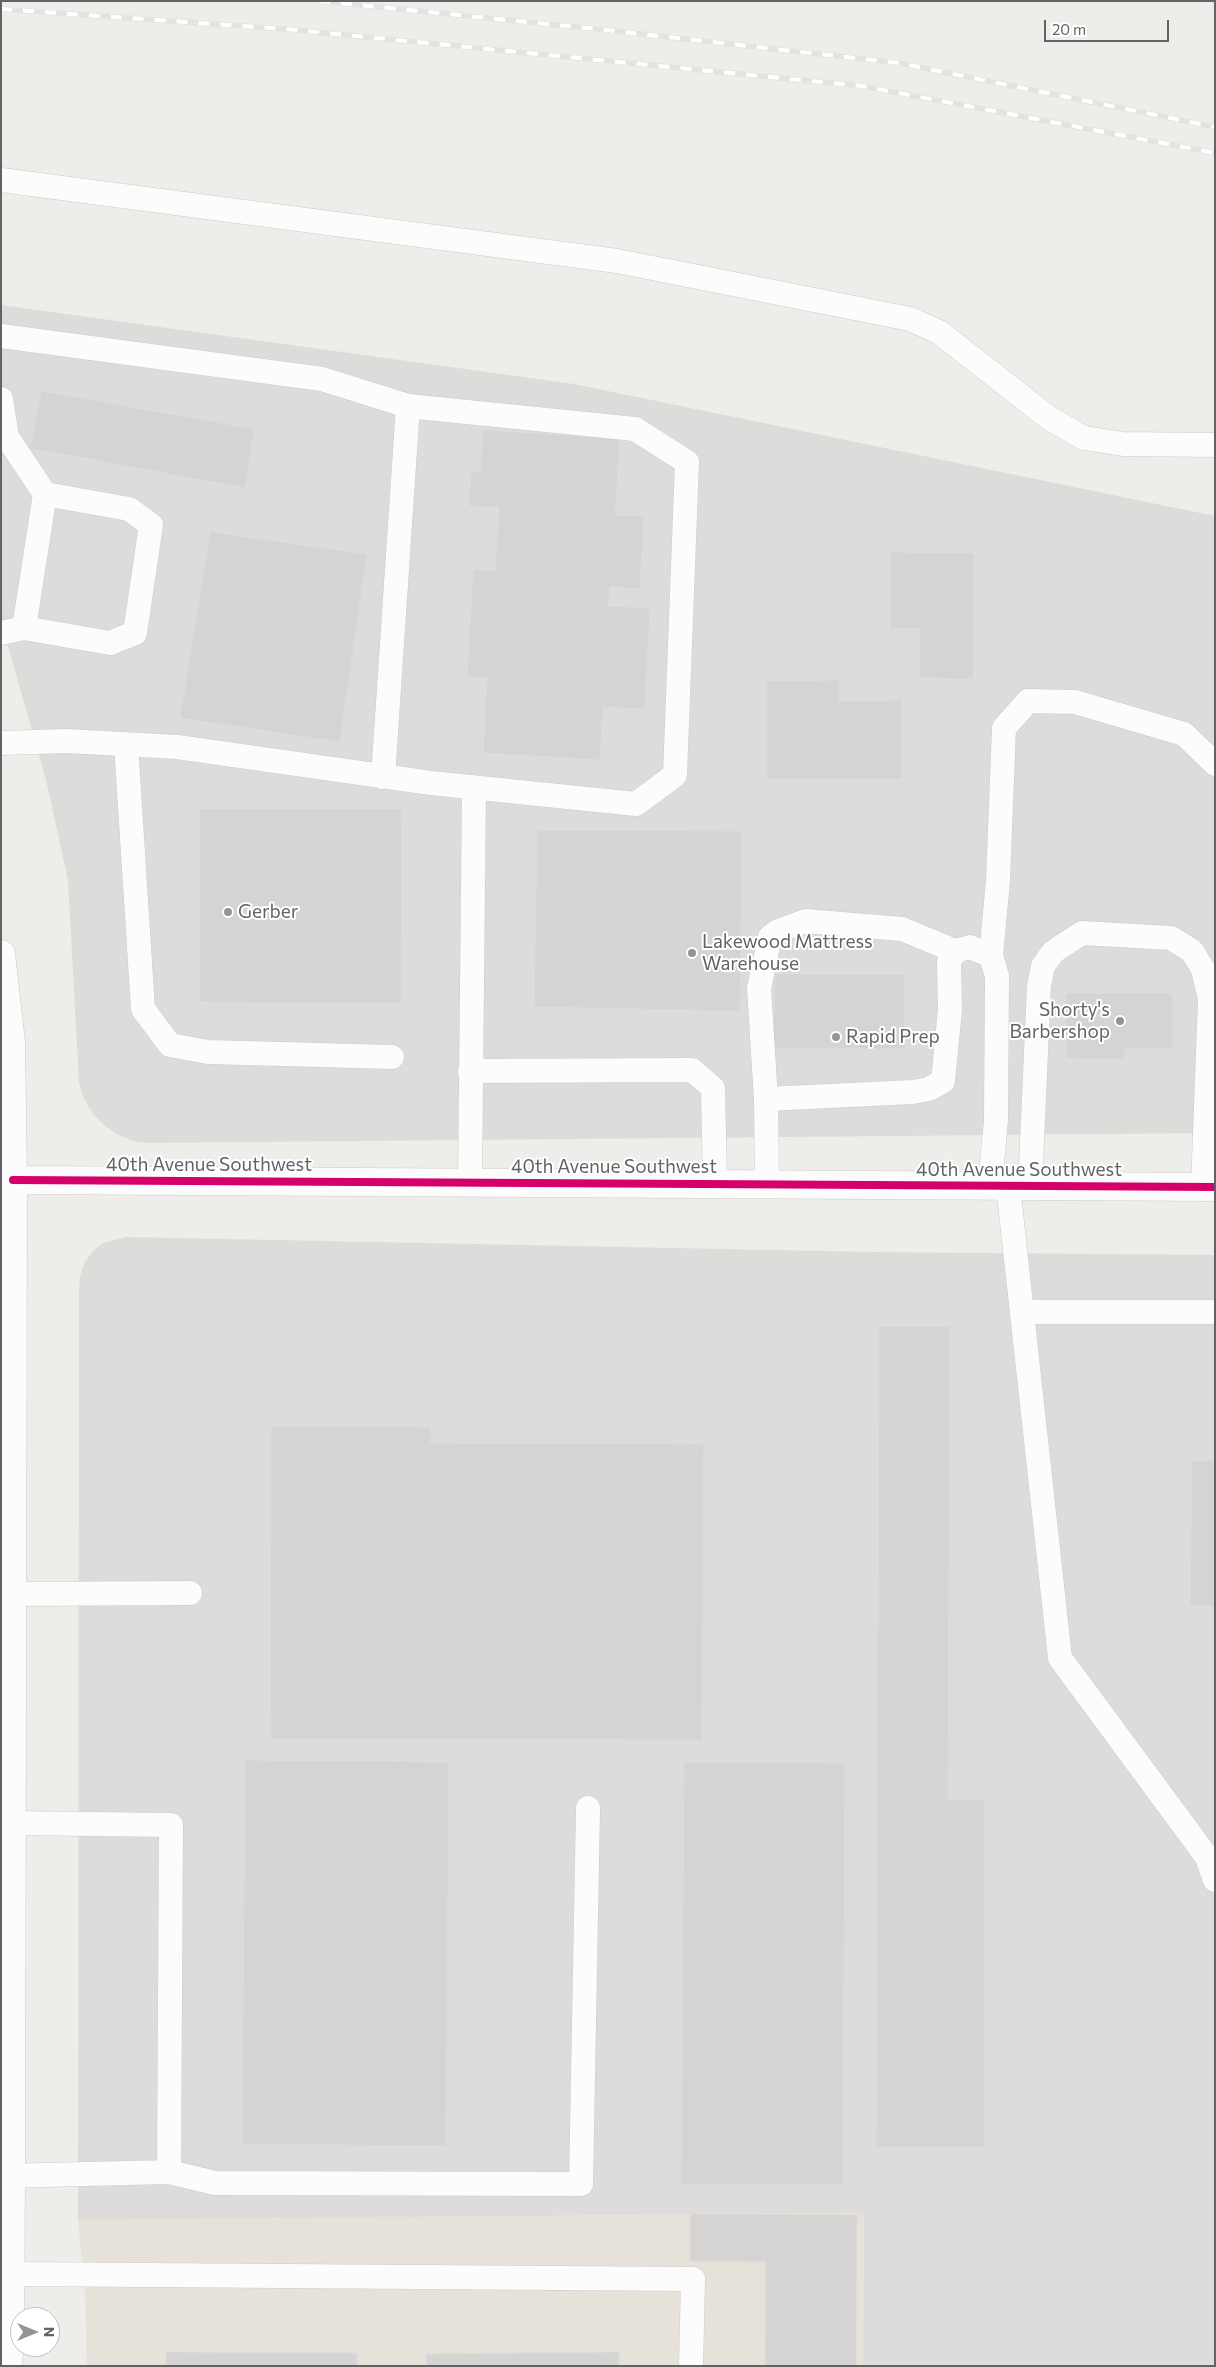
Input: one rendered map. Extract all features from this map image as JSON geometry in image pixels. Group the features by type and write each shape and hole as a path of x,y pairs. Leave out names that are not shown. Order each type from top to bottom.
{"main road":[{"path":"1,954 5,1014 11,1042 13,1180 7,1286 12,1594 12,1823 6,1851 6,2176 10,2274 6,2310 8,2366"},
{"name":"40th Avenue Southwest","path":"13,1180 1209,1187"}],"lane":[{"path":"1,180 617,261 910,319 939,332 1049,418 1084,438 1123,444 1215,445"},
{"path":"1,336 322,379 408,406 635,429 687,462 675,775 636,804 383,777 177,747 67,741 1,743"},
{"path":"1,399 8,437 45,494 24,628"},
{"path":"383,777 408,406"},
{"path":"1,633 24,628 110,644 135,633 151,525 129,509 45,494"},
{"path":"1215,764 1184,734 1075,702 1028,701 1004,728 998,881 991,956 997,976 997,1089 1060,1658 1207,1857 1215,1880"},
{"path":"126,744 143,1009 170,1045 208,1052 392,1057"},
{"path":"470,1183 474,788"},
{"path":"767,1185 766,1099 758,988 770,937 778,931 806,921 902,929 954,952 970,947 991,956"},
{"path":"1009,1186 1043,966 1053,952 1082,934 1171,938 1192,951 1203,970 1210,999 1209,1187"},
{"path":"766,1099 913,1092 930,1089 943,1081 950,1010 949,962 954,952"},
{"path":"470,1071 692,1070 713,1088 715,1184"},
{"path":"1022,1312 1215,1312"},
{"path":"12,1594 190,1593"},
{"path":"6,2176 169,2172 214,2183 581,2184 588,1808"},
{"path":"12,1823 171,1825 169,2172"},
{"path":"10,2274 692,2279 691,2366"}],"shaded area":[{"path":"1,305 574,384 1215,516 1215,1133 149,1143 133,1141 118,1135 93,1114 84,1099 79,1083 68,880 46,780 1,622"},
{"path":"126,1237 873,1252 1215,1255 1215,2366 863,2366 864,2213 78,2220 79,1290 80,1276 85,1262 93,1251 103,1243"},
{"path":"864,2213 863,2366 87,2366 85,2293 78,2220"}],"building":[{"path":"41,391 254,429 245,488 30,448"},
{"path":"483,430 620,438 615,515 644,516 640,589 610,587 608,606 650,608 645,709 603,707 600,760 483,753 487,678 467,677 473,569 495,571 499,507 469,506 471,471 480,472"},
{"path":"210,532 367,554 340,742 180,718"},
{"path":"891,552 974,553 973,679 920,678 920,629 890,628"},
{"path":"839,680 839,701 902,700 902,779 766,779 766,681"},
{"path":"200,809 402,809 401,1003 199,1002"},
{"path":"537,830 742,831 740,1011 534,1007"},
{"path":"775,974 904,974 905,1049 773,1048"},
{"name":"Shorty's Barbershop","path":"1066,993 1173,993 1173,1049 1125,1049 1125,1059 1066,1058"},
{"path":"879,1326 950,1326 948,1800 985,1800 984,2147 876,2147"},
{"path":"271,1426 431,1427 431,1443 704,1444 702,1740 270,1739"},
{"path":"1215,1460 1215,1606 1190,1605 1192,1461"},
{"path":"245,1760 449,1762 446,2146 242,2144"},
{"path":"684,1762 845,1763 843,2185 681,2184"},
{"path":"690,2214 857,2215 856,2366 765,2366 766,2262 690,2261"},
{"path":"166,2352 357,2353 357,2366 166,2366"},
{"path":"619,2352 619,2366 427,2366 426,2354"}],"railway":[{"path":"319,1 597,29 899,63 1215,127"},
{"path":"1,9 285,29 862,86 1215,153"}],"cycle path":[{"path":"13,1180 1215,1187"}],"place":[{"name":"Gerber","path":"228,912"},
{"name":"Lakewood Mattress Warehouse","path":"692,953"},
{"name":"Shorty's Barbershop","path":"1120,1021"},
{"name":"Rapid Prep","path":"836,1037"}]}
